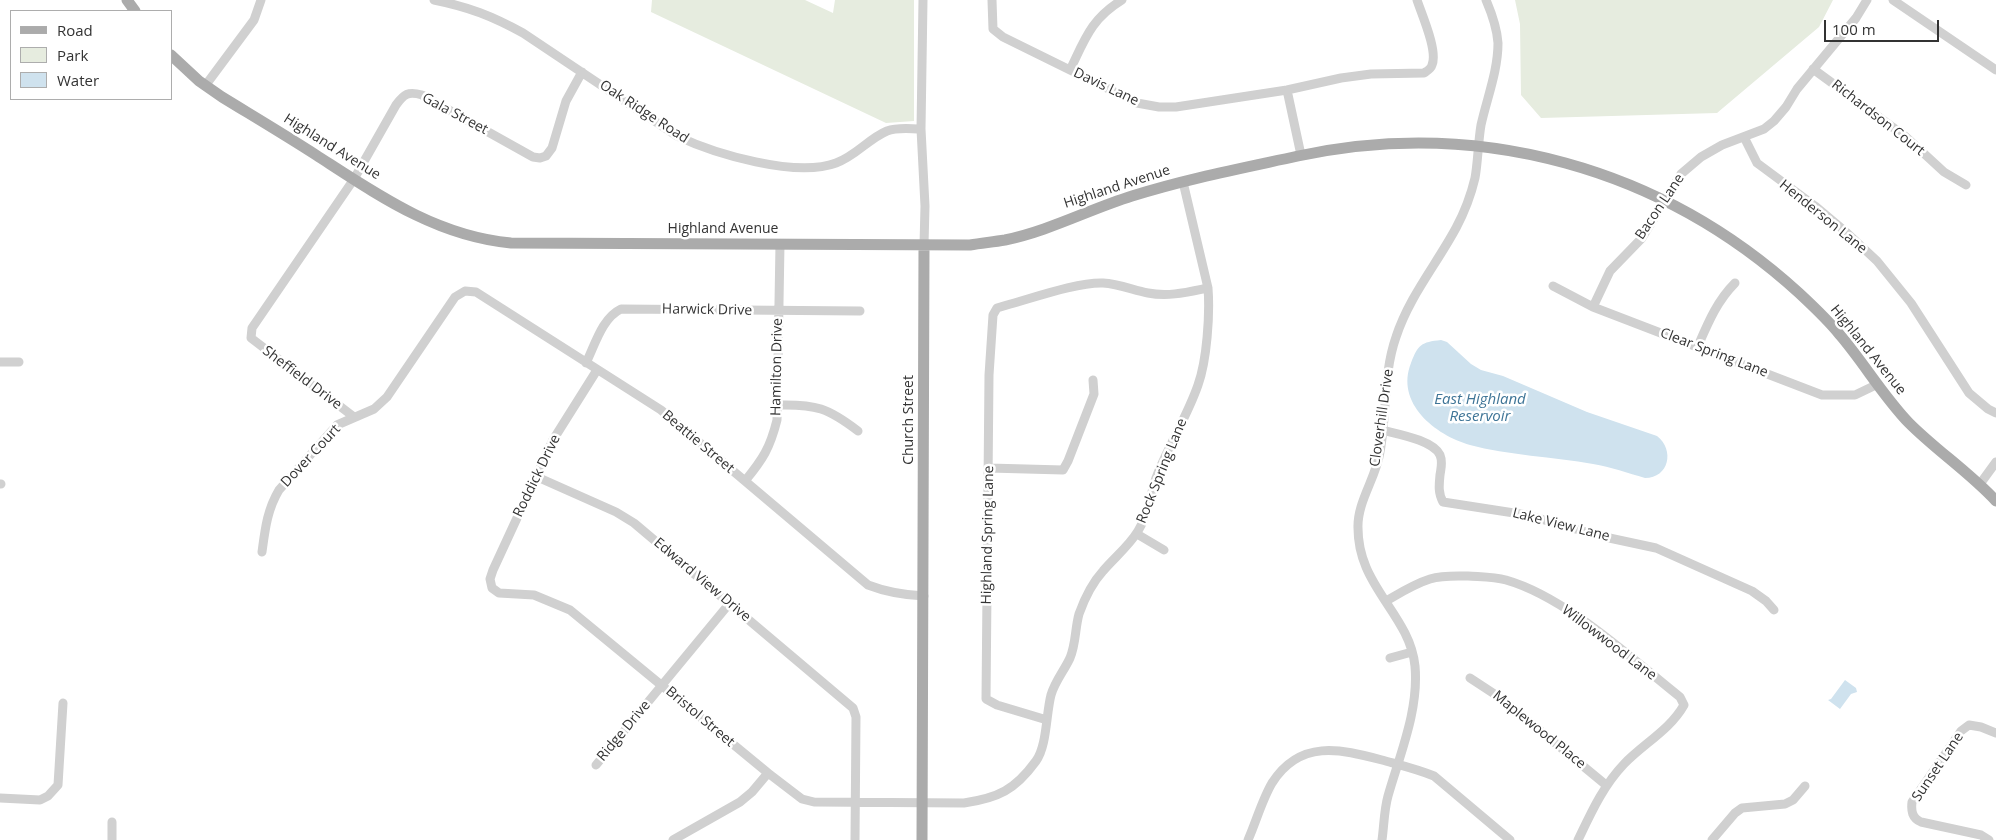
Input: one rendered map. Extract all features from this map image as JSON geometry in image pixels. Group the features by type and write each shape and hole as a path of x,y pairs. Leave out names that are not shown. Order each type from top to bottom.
{"main road":[{"name":"Highland Avenue","path":"172,56 205,86 354,179 432,224 492,241 536,244 970,245 1005,240 1031,233 1133,195 1300,155 1392,143 1431,143 1520,152 1596,171 1664,200 1708,224 1760,260 1800,294 1840,334 1908,422 1980,484 1996,502"},
{"name":"Church Street","path":"922,840 924,245"}],"street":[{"path":"205,86 254,20 261,0"},
{"name":"Oak Ridge Road","path":"434,0 479,11 503,22 523,33 678,136 710,150 753,160 802,168 819,168 854,155 878,136 888,131 899,128 921,129"},
{"name":"Church Street","path":"923,0 921,129 925,206 924,245"},
{"name":"Davis Lane","path":"992,0 993,29 1003,37 1138,103 1158,107 1176,107 1287,90 1341,78 1371,74 1424,73 1431,68 1433,52 1417,0"},
{"path":"1070,70 1094,22 1109,8 1122,0"},
{"name":"Cloverhill Drive","path":"1382,840 1387,798 1398,765 1415,689 1412,652 1396,616 1366,569 1359,548 1358,527 1360,511 1377,468 1386,383 1395,338 1423,280 1456,229 1465,210 1475,179 1481,125 1496,67 1498,41 1495,21 1486,0"},
{"name":"Bacon Lane","path":"1593,307 1610,271 1642,238 1681,174 1700,157 1722,145 1764,129 1774,121 1813,69 1856,18 1867,0"},
{"path":"1893,0 1996,70"},
{"name":"Richardson Court","path":"1813,69 1906,137 1944,172 1966,185"},
{"name":"Gala Street","path":"251,338 252,328 354,179 396,105 404,95 412,92 422,95 533,157 540,158 546,156 552,148 566,101 582,72"},
{"path":"1287,90 1300,155"},
{"name":"Henderson Lane","path":"1744,137 1757,163 1847,232 1876,260 1911,303 1969,393 1996,414"},
{"name":"Rock Spring Lane","path":"922,802 964,803 985,800 1005,791 1022,780 1038,759 1051,696 1057,680 1070,658 1076,640 1079,615 1087,596 1101,573 1137,534 1143,521 1156,479 1198,384 1207,332 1210,303 1208,288 1183,182"},
{"name":"Hamilton Drive","path":"745,481 764,457 773,438 777,420 780,244"},
{"path":"1698,346 1713,310 1735,283"},
{"name":"Highland Spring Lane","path":"1047,720 997,705 986,699 989,375 993,315 997,308 1085,284 1124,285 1147,293 1172,295 1208,288"},
{"name":"Clear Spring Lane","path":"1553,286 1593,307 1822,395 1855,395 1878,384"},
{"name":"Beattie Street","path":"465,291 476,292 661,410 868,585 902,595 924,596"},
{"name":"Dover Court","path":"262,552 267,517 272,502 279,490 338,425 374,409 387,397 455,297 465,291"},
{"name":"Harwick Drive","path":"586,363 607,321 613,313 621,309 860,311"},
{"name":"Sheffield Drive","path":"251,338 354,417"},
{"path":"0,362 20,362"},
{"name":"Roddick Drive","path":"492,588 490,579 493,570 535,476 553,440 597,370"},
{"path":"989,468 1063,470 1094,394 1093,380"},
{"path":"778,405 804,404 819,408 841,419 858,431"},
{"name":"Lake View Lane","path":"1382,430 1404,435 1431,445 1439,453 1442,462 1440,495 1444,502 1527,514 1600,536 1656,548 1752,591 1766,600 1774,610"},
{"path":"1980,484 1996,462"},
{"name":"Edward View Drive","path":"535,476 616,512 634,523 854,708 856,717 854,801"},
{"path":"1137,534 1164,550"},
{"name":"Willowwood Lane","path":"1386,601 1413,585 1431,578 1447,576 1486,577 1506,580 1548,598 1578,617 1680,697 1684,705 1678,716 1624,764 1606,785"},
{"name":"Bristol Street","path":"492,588 499,593 534,595 570,610 768,773 802,798 814,802 922,802"},
{"name":"Ridge Drive","path":"596,765 729,604"},
{"path":"1390,658 1412,652"},
{"name":"Maplewood Place","path":"1470,678 1502,699 1606,785"},
{"path":"0,798 40,800 48,796 58,785 63,703"},
{"name":"Sunset Lane","path":"1989,840 1981,835 1921,822 1915,819 1911,811 1912,802 1961,731 1969,725 1996,733"},
{"path":"1248,840 1272,784 1284,768 1312,751 1331,749 1351,752 1434,776 1510,840"},
{"path":"673,840 740,802 768,773"},
{"path":"1578,840 1606,785"},
{"path":"1712,840 1735,813 1742,808 1785,804 1793,800 1805,786"},
{"path":"854,801 854,840"},
{"path":"112,822 112,840"}],"green space":[{"path":"652,0 805,0 833,13 835,0 914,0 914,121 886,123 651,12"},
{"path":"1515,0 1833,0 1819,27 1717,113 1541,118 1521,95 1520,24"}],"water":[{"name":"East Highland Reservoir","path":"1441,340 1447,342 1471,364 1481,370 1503,376 1587,412 1657,436 1666,448 1667,462 1664,468 1653,477 1645,478 1593,464 1515,454 1470,445 1444,434 1421,415 1413,404 1408,378 1411,363 1418,348 1425,343"},
{"path":"1845,680 1856,688 1857,692 1851,694 1840,709 1828,700 1831,699"}]}
